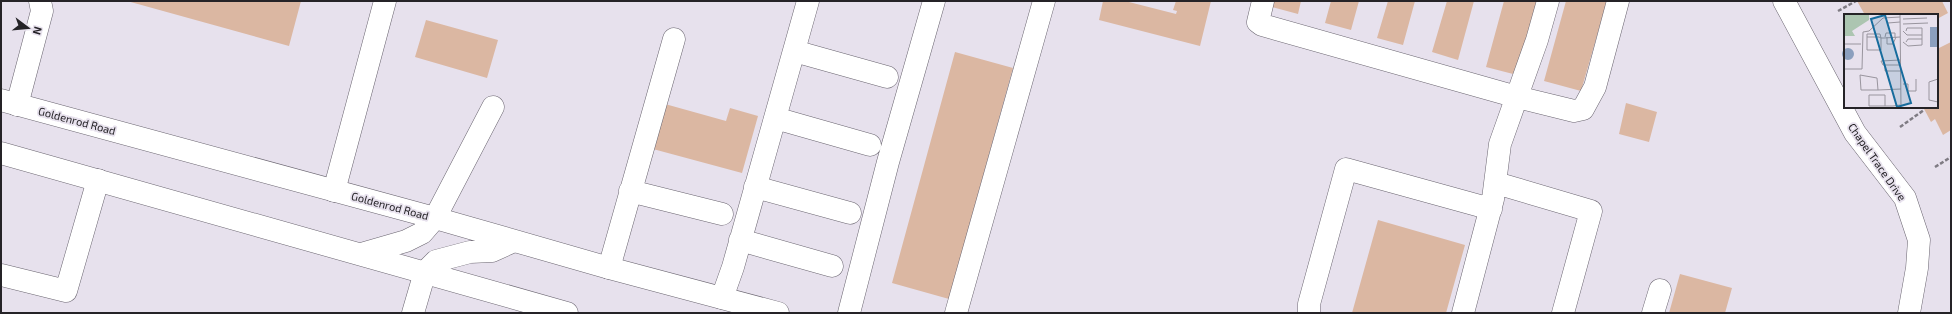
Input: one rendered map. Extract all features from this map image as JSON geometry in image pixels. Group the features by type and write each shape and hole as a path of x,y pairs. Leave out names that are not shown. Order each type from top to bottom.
{"main road":[{"path":"9,103 42,12 40,1"},
{"path":"334,191 385,1"},
{"path":"722,298 808,1"},
{"path":"849,313 888,162 934,1"},
{"path":"956,313 1044,1"},
{"path":"1263,1 1258,22 1262,25 1574,112 1583,109 1595,87 1618,1"},
{"path":"1463,313 1491,209 1496,183 1500,144 1537,40 1548,1"},
{"name":"Chapel Trace Drive","path":"1784,1 1855,133 1905,198 1918,240 1917,268 1909,313"},
{"path":"609,268 674,39"},
{"path":"794,51 887,77"},
{"name":"Goldenrod Road","path":"9,103 435,218 514,242 778,313"},
{"path":"361,254 406,242 422,233 435,218 493,106"},
{"path":"774,118 870,145"},
{"path":"1,153 567,313"},
{"path":"1309,313 1309,304 1346,169 1491,209"},
{"path":"1,275 66,291 98,180"},
{"path":"1496,183 1591,211 1563,313"},
{"path":"755,187 850,213"},
{"path":"630,191 722,214"},
{"path":"740,240 832,266"},
{"path":"413,313 425,272 436,261 470,252 492,251 514,242"},
{"path":"1653,313 1660,290"}],"path":[{"path":"1838,11 1856,1"},
{"path":"1900,127 1924,110"},
{"path":"1935,167 1951,157"}],"building":[{"path":"127,1 301,1 289,46"},
{"path":"1103,1 1125,1 1176,14 1177,11 1173,10 1176,1 1211,1 1200,46 1099,20"},
{"path":"1273,1 1301,1 1298,14 1272,7"},
{"path":"1331,1 1359,1 1351,30 1325,23"},
{"path":"1388,1 1415,1 1403,45 1377,38"},
{"path":"1447,1 1474,1 1458,60 1432,52"},
{"path":"1504,1 1538,1 1517,75 1486,67"},
{"path":"1566,1 1607,1 1581,91 1544,81"},
{"path":"1857,1 1942,1 1948,13 1938,18 1938,14 1864,14"},
{"path":"426,20 498,40 487,78 415,57"},
{"path":"1951,42 1951,130 1943,135 1935,119 1931,122 1924,108 1938,108 1938,48"},
{"path":"955,52 1013,68 949,299 892,283"},
{"path":"1626,103 1657,112 1649,142 1619,134"},
{"path":"665,104 726,121 730,108 758,116 742,173 653,149"},
{"path":"1378,220 1465,245 1446,313 1352,313"},
{"path":"1680,274 1732,288 1725,313 1669,313"}]}
